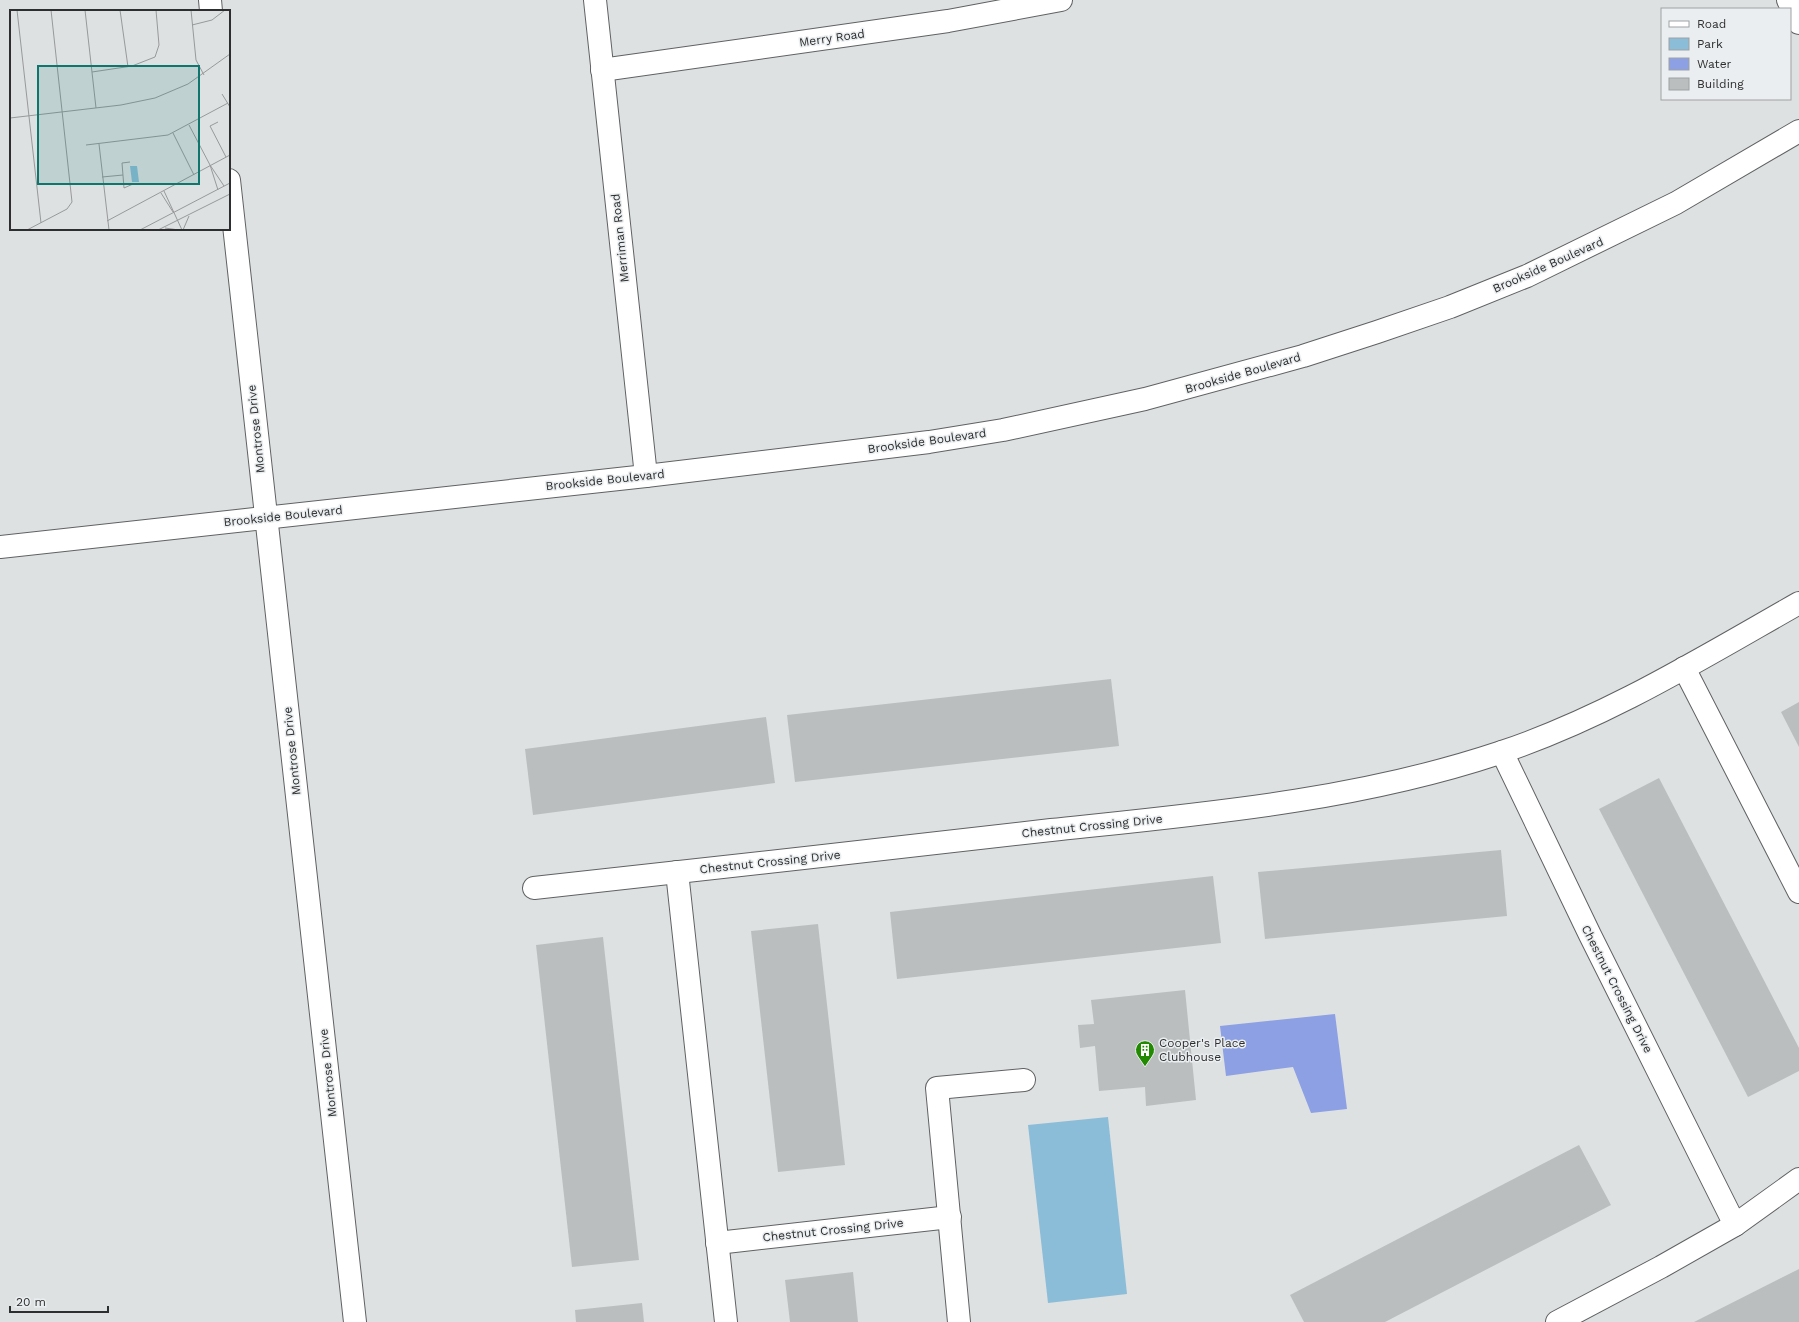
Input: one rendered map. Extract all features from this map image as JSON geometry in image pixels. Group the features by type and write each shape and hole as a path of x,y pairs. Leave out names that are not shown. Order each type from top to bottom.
{"street":[{"path":"210,0 211,10"},
{"name":"Merriman Road","path":"594,0 646,476"},
{"name":"Merry Road","path":"602,70 997,6 1061,0"},
{"path":"1788,0 1799,23"},
{"name":"Brookside Boulevard","path":"0,547 646,476 928,442 1003,430 1145,400 1303,356 1450,307 1527,276 1607,239 1676,203 1799,131"},
{"name":"Montrose Drive","path":"230,189 355,1322"},
{"name":"Chestnut Crossing Drive","path":"534,888 1158,819 1298,800 1380,785 1429,773 1502,752 1599,712 1684,668 1799,603"},
{"path":"1684,668 1799,892"},
{"name":"Chestnut Crossing Drive","path":"1502,752 1594,942 1735,1225"},
{"path":"677,872 726,1322"},
{"path":"960,1322 937,1088 1024,1080"},
{"path":"1557,1322 1661,1267 1735,1225 1799,1179"},
{"name":"Chestnut Crossing Drive","path":"717,1243 950,1217"}],"green space":[{"path":"1108,1117 1127,1294 1048,1303 1028,1125"}],"water":[{"path":"1335,1014 1347,1109 1311,1113 1293,1067 1226,1076 1220,1026"}],"building":[{"path":"1111,679 1119,746 795,782 787,715"},
{"path":"1799,702 1799,747 1781,712"},
{"path":"766,717 775,783 533,815 525,749"},
{"path":"1659,778 1799,1048 1799,1071 1748,1097 1599,809"},
{"path":"1501,850 1507,916 1265,939 1258,872"},
{"path":"1213,876 1221,943 897,979 890,912"},
{"path":"818,924 845,1165 778,1172 751,931"},
{"path":"603,937 639,1260 572,1267 536,945"},
{"name":"Cooper's Place Clubhouse","path":"1185,990 1196,1100 1146,1106 1145,1087 1099,1091 1095,1046 1080,1048 1078,1025 1094,1024 1091,1000"},
{"path":"1579,1145 1611,1205 1385,1322 1304,1322 1290,1295"},
{"path":"1799,1269 1799,1322 1694,1322"},
{"path":"853,1272 858,1322 790,1322 785,1280"},
{"path":"642,1303 644,1322 576,1322 575,1310"}],"place":[{"name":"Cooper's Place Clubhouse","path":"1145,1067"}]}
